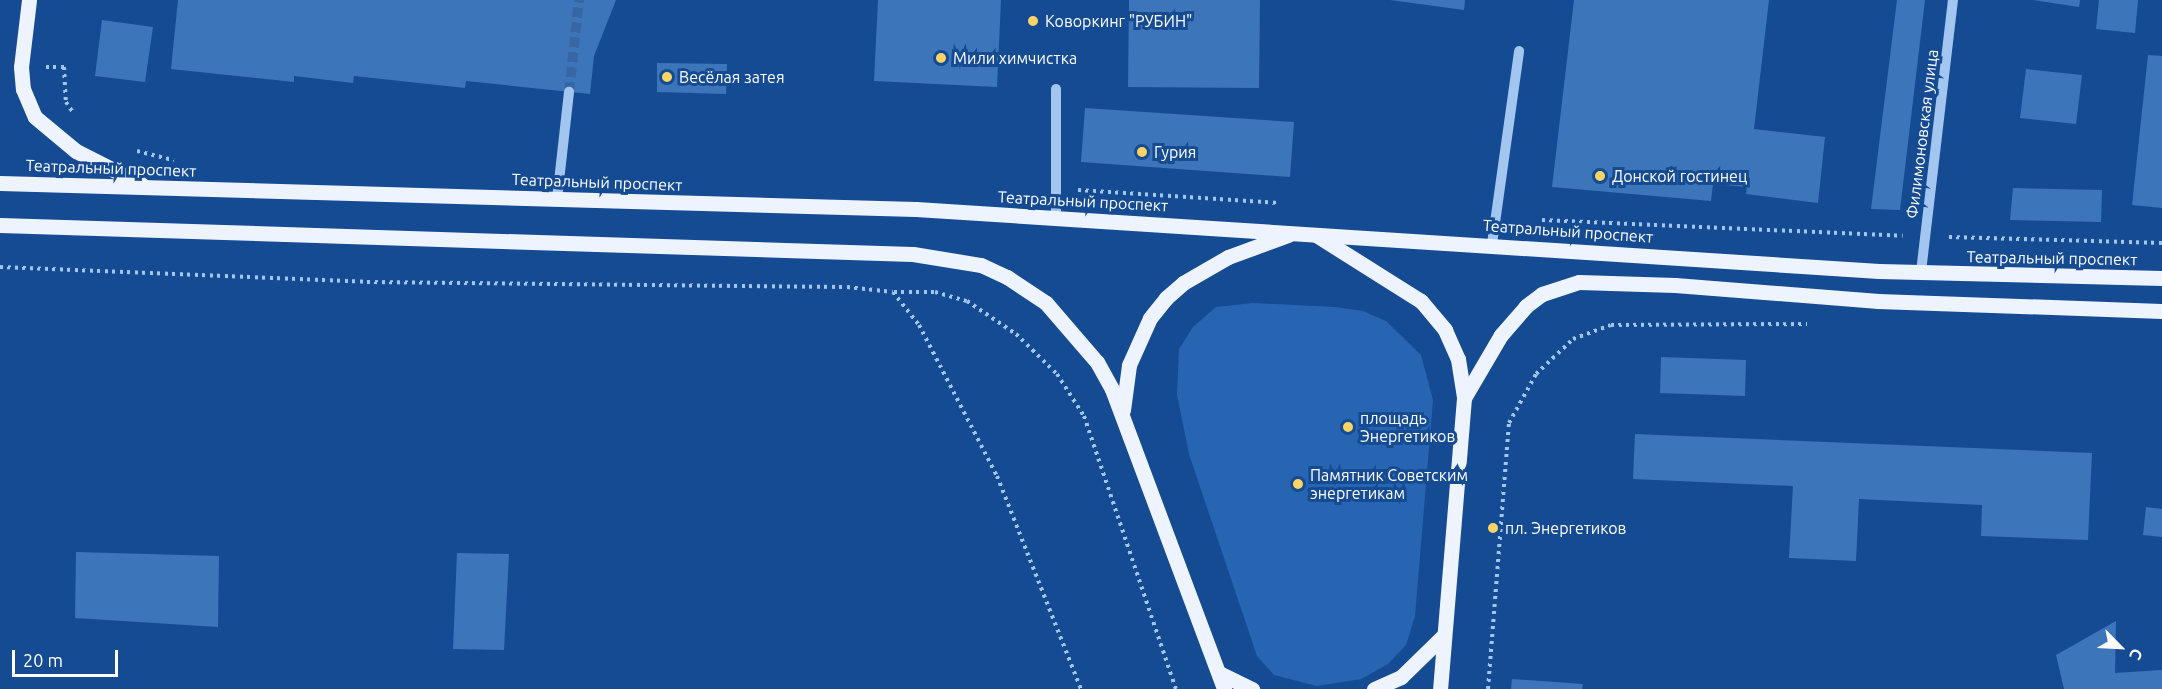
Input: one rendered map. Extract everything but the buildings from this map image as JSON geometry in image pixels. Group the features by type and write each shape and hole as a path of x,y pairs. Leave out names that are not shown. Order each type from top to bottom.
{"main road":[{"path":"29,0 21,67 23,88 35,117 76,151 146,187"},
{"name":"Театральный проспект","path":"0,183 557,199 1056,217 1921,272 2162,278"},
{"path":"0,225 947,257 981,265 1007,277 1046,303 1097,362 1122,419 1224,689"},
{"path":"1122,419 1129,365 1150,318 1183,282 1228,257 1304,232 1397,283 1433,314 1458,359 1464,398 1440,689"},
{"path":"1464,398 1501,335 1526,306 1542,294 1579,282 1675,285 1878,301 2162,310"},
{"path":"1374,689 1401,677 1444,635"},
{"path":"1219,672 1252,689"}],"street":[{"name":"Филимоновская улица","path":"1921,272 1953,0"},
{"path":"1492,244 1519,51"},
{"path":"1056,89 1056,217"},
{"path":"557,199 569,92"}],"path":[{"path":"1880,236 2162,243"},
{"path":"0,267 367,282 847,287 893,292 935,292 967,301 1016,333 1057,374 1084,416 1176,689"},
{"path":"893,292 919,325 997,476 1081,689"},
{"path":"1488,689 1509,423 1536,374 1573,339 1611,325 1819,324"}],"shaded area":[{"path":"1253,303 1335,307 1363,311 1386,321 1421,355 1433,400 1415,616 1406,645 1388,664 1361,679 1317,686 1274,675 1257,656 1189,454 1177,395 1179,349 1193,327 1216,307"}],"tunnel":[{"path":"569,92 579,0"}],"place":[{"name":"Коворкинг \"РУБИН\"","path":"1033,21"},
{"name":"Мили химчистка","path":"941,58"},
{"name":"Весёлая затея","path":"667,77"},
{"name":"Гурия","path":"1142,152"},
{"name":"Донской гостинец","path":"1600,176"},
{"name":"площадь Энергетиков","path":"1348,427"},
{"name":"Памятник Советским энергетикам","path":"1298,484"},
{"name":"пл. Энергетиков","path":"1493,528"}]}
